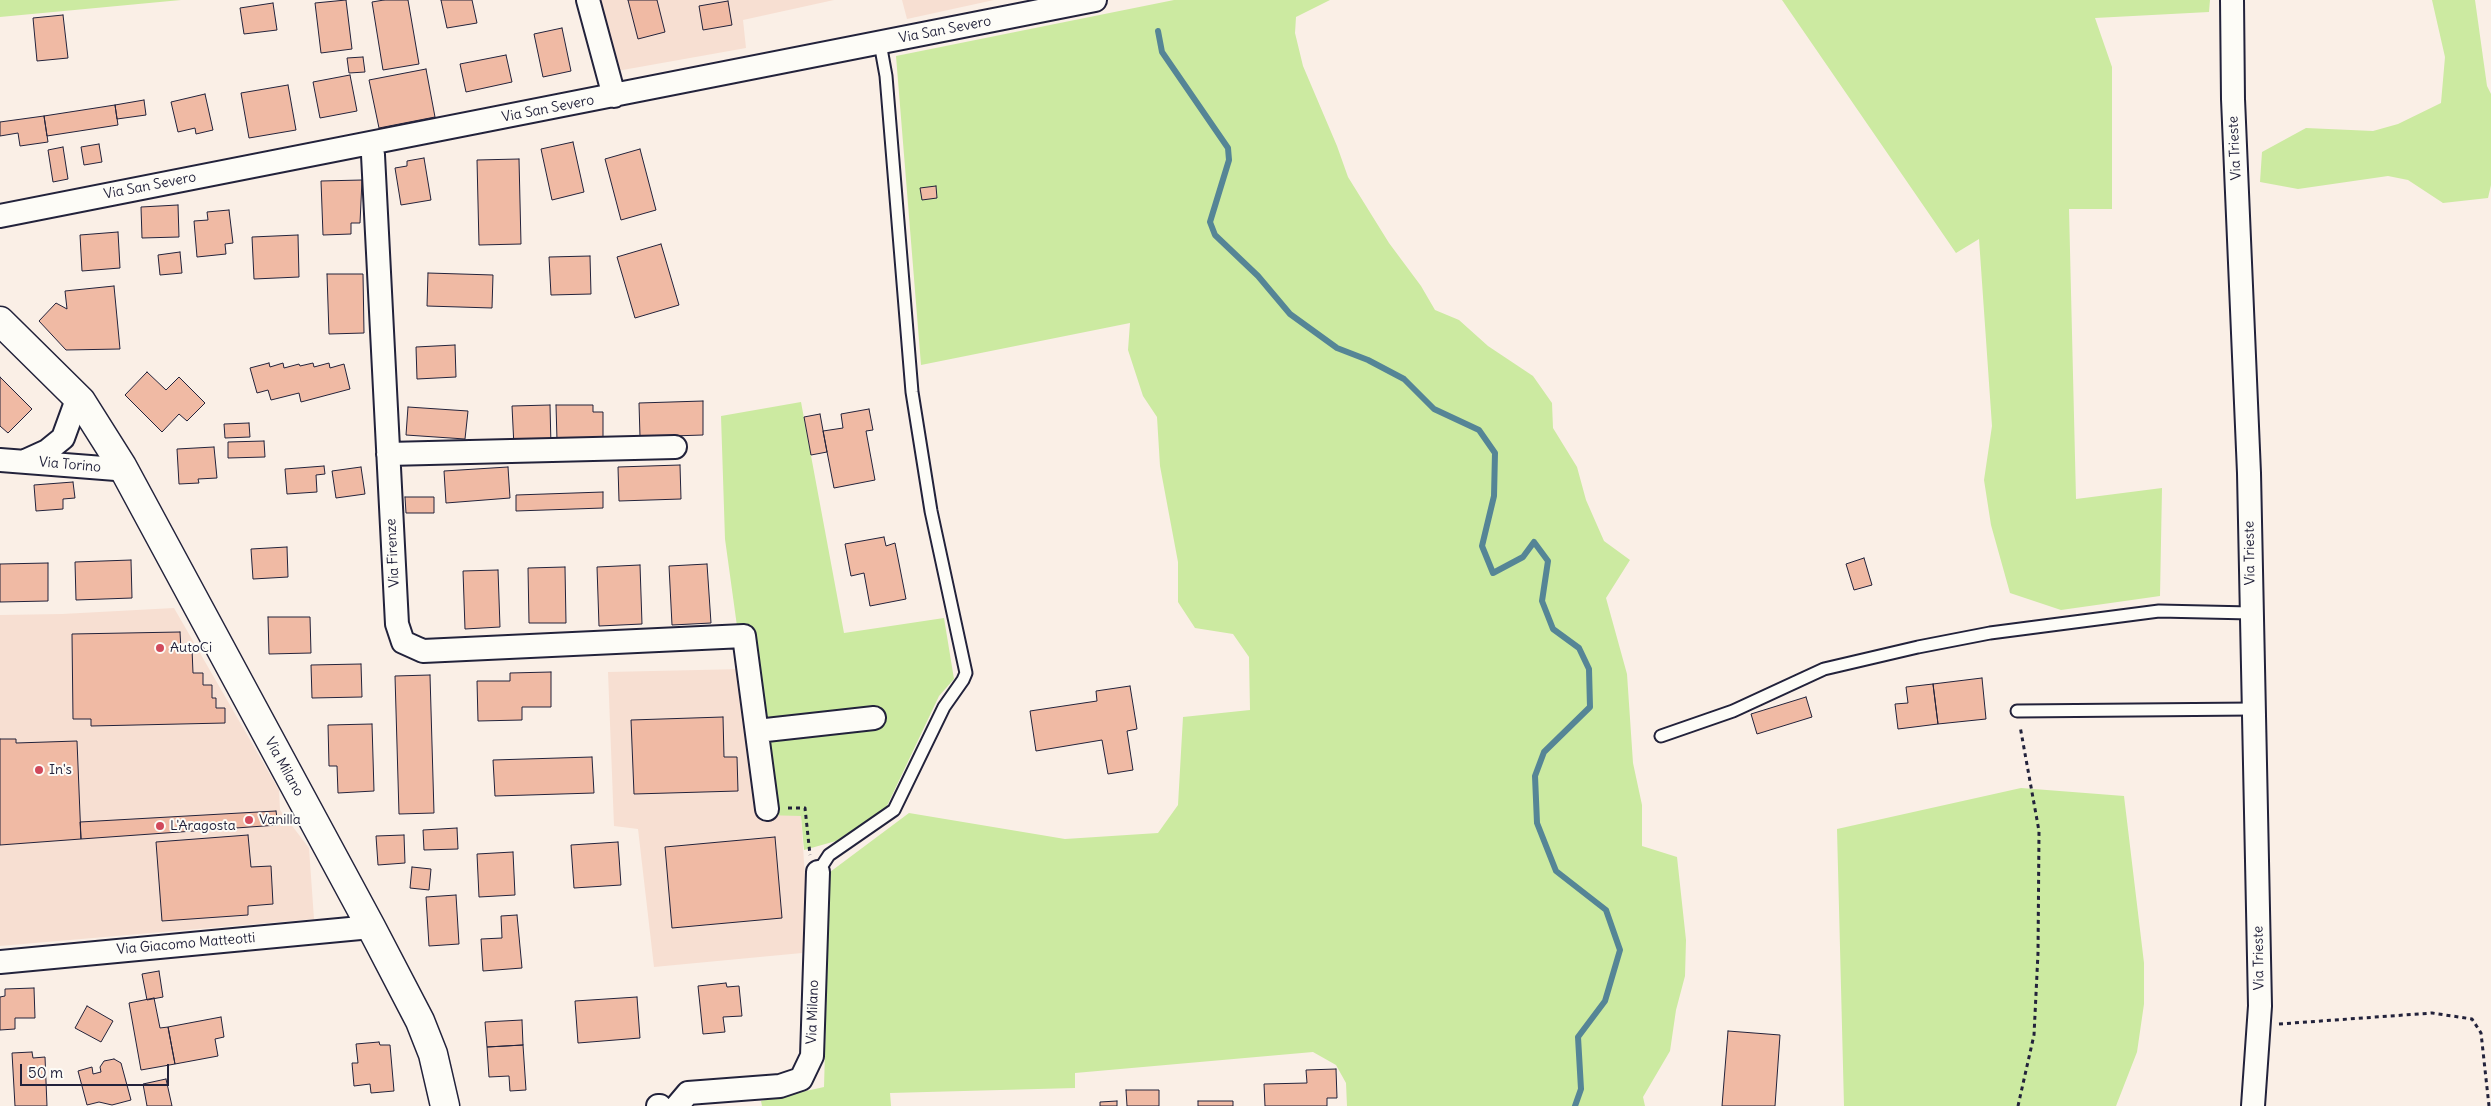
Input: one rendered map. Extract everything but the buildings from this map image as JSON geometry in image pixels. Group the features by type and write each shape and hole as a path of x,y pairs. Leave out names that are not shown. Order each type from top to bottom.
{"street":[{"path":"588,0 614,96"},
{"name":"Via San Severo","path":"0,216 1095,0"},
{"name":"Via Trieste","path":"2232,0 2233,99 2250,473 2251,613 2260,1006 2253,1106"},
{"name":"Via Firenze","path":"371,143 397,624 403,642 423,651 744,636 757,731"},
{"name":"Via Milano","path":"0,321 81,401 103,433 124,479 371,927 420,1021 433,1054 445,1106"},
{"name":"Via Milano","path":"0,335 24,346"},
{"name":"Via Milano","path":"58,378 124,479"},
{"name":"Via Torino","path":"24,461 47,451 63,438 74,405"},
{"path":"388,454 675,447"},
{"name":"Via Torino","path":"0,460 24,461 124,479"},
{"path":"767,809 757,731 874,718"},
{"name":"Via Milano","path":"677,1106 688,1093 780,1086 801,1079 812,1056 818,872"},
{"name":"Via Giacomo Matteotti","path":"0,962 371,927"}],"lane":[{"path":"818,872 828,855 894,810 944,706 966,673 931,512 912,392 886,76 880,43"},
{"path":"1661,736 1733,711 1824,669 1918,647 1990,632 2159,611 2251,613"},
{"path":"2017,710 2253,709"}],"path":[{"path":"2017,710 2040,831 2038,952 2034,1035 2018,1106"},
{"path":"767,809 805,808 809,852 818,872"},
{"path":"2259,1025 2432,1013 2472,1019 2481,1033 2489,1106"}],"shaded area":[{"path":"599,0 834,0 743,20 746,48 617,71"},
{"path":"902,0 994,0 907,19"},
{"path":"174,608 279,790 280,810 309,848 314,919 0,946 0,615"},
{"path":"744,669 801,816 808,923 802,953 654,967 638,829 614,826 608,672"}],"green space":[{"path":"0,0 181,0 0,17"},
{"path":"1174,0 1330,0 1296,17 1295,33 1303,66 1348,177 1389,243 1421,286 1435,310 1459,320 1488,346 1533,376 1552,403 1553,428 1577,467 1586,500 1604,541 1630,560 1606,598 1627,674 1633,763 1642,805 1642,846 1677,857 1686,940 1685,976 1676,1010 1670,1051 1643,1097 1645,1106 1347,1106 1346,1083 1336,1065 1313,1052 1075,1073 1075,1088 890,1093 891,1106 762,1106 761,1101 824,1087 830,872 909,813 1065,839 1158,833 1178,805 1183,717 1250,710 1249,657 1233,634 1195,628 1178,602 1178,562 1160,466 1157,417 1143,396 1128,350 1130,323 921,365 896,56"},
{"path":"1782,0 2210,0 2209,12 2095,18 2112,67 2112,209 2069,209 2076,499 2162,488 2160,596 2061,610 2010,593 1991,525 1984,480 1992,426 1979,239 1956,253"},
{"path":"2432,0 2475,0 2487,86 2491,94 2491,185 2488,198 2443,203 2408,180 2388,176 2298,189 2260,182 2262,152 2306,128 2373,131 2398,124 2441,103 2445,57"},
{"path":"801,402 844,633 944,618 954,679 939,696 886,808 836,841 804,850 801,816 763,815 725,539 721,416"},
{"path":"2021,788 2124,796 2144,963 2144,1004 2137,1052 2116,1106 1844,1106 1837,829"}],"waterway":[{"path":"1158,31 1162,52 1228,148 1229,160 1210,222 1215,235 1258,276 1290,314 1337,348 1368,360 1404,379 1434,409 1479,430 1495,453 1494,496 1482,546 1493,573 1523,557 1534,542 1548,561 1542,601 1553,629 1579,648 1589,669 1590,707 1544,752 1535,776 1537,823 1556,871 1606,910 1620,950 1605,1001 1578,1037 1581,1089 1575,1106"}],"place":[{"name":"AutoCi","path":"160,648"},
{"name":"In's","path":"39,770"},
{"name":"Vanilla","path":"249,820"},
{"name":"L'Aragosta","path":"160,826"}]}
